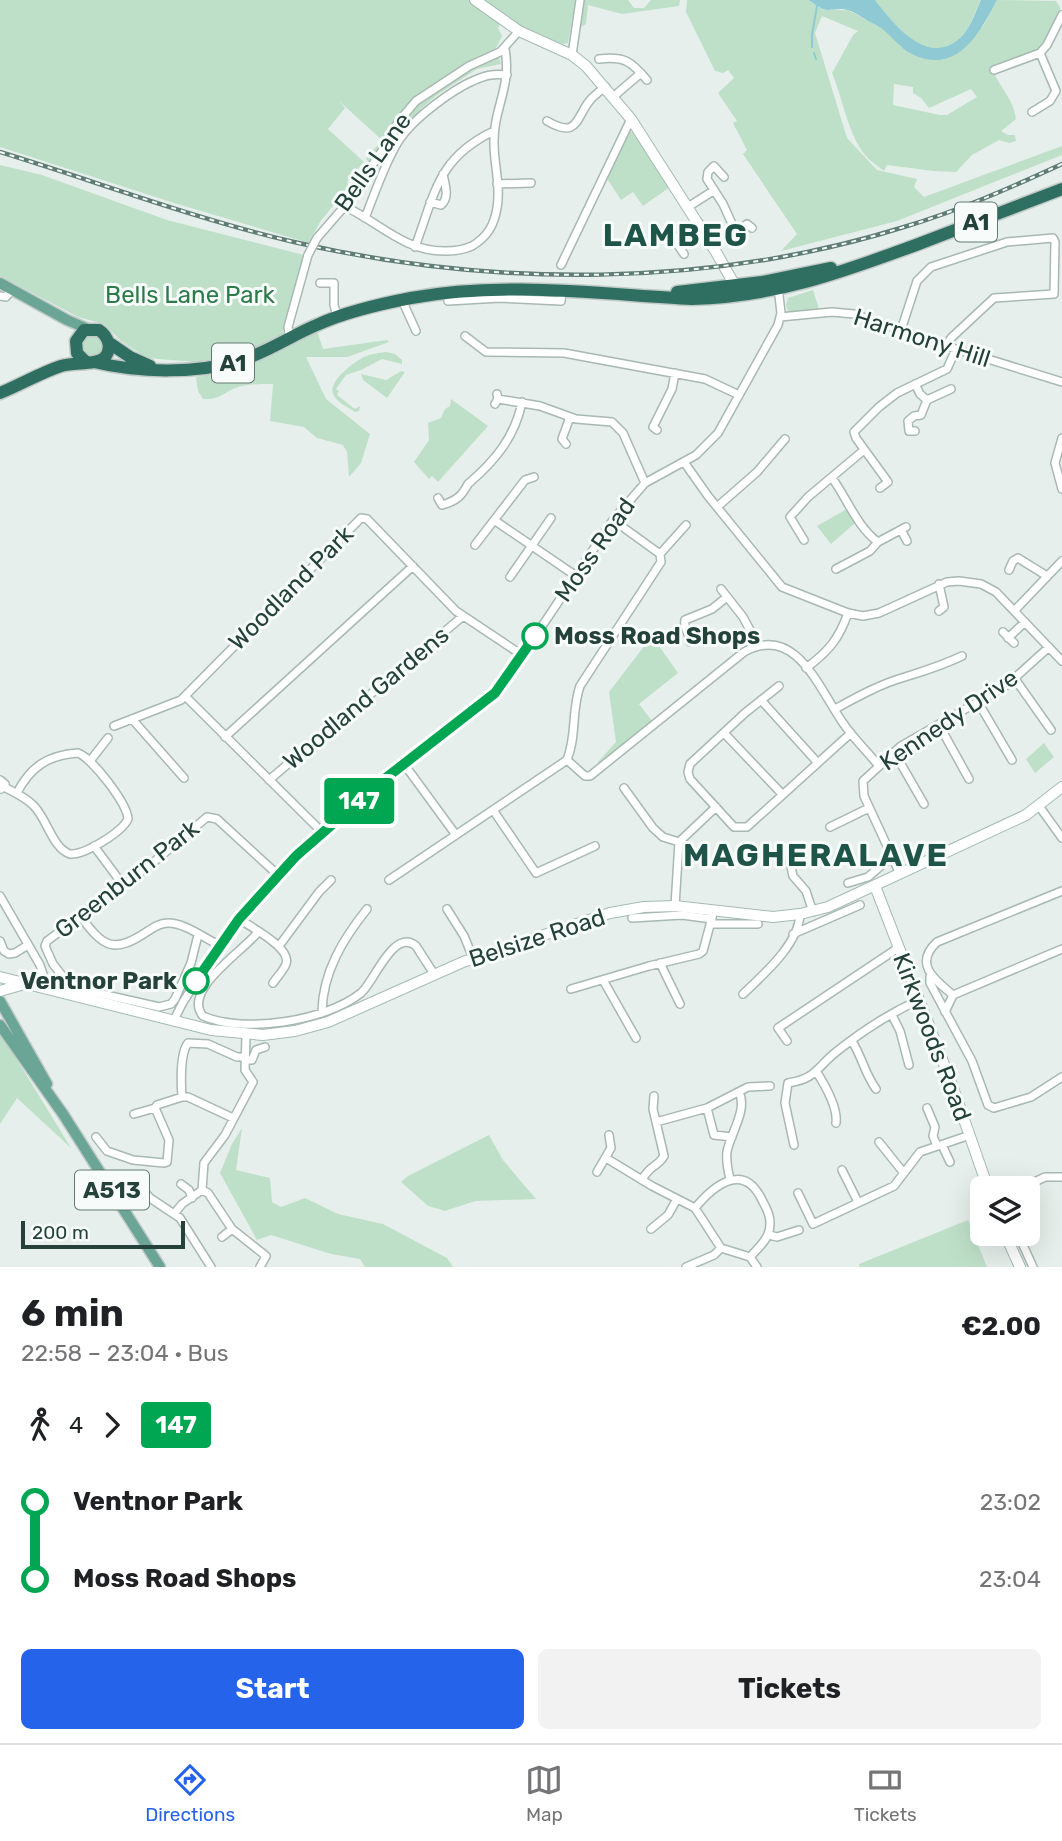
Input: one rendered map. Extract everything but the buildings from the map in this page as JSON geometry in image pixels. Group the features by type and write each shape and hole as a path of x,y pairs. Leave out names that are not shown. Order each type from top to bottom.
{"highway":[{"name":"A1","path":"90,362 116,367 157,369 192,369 234,363 271,350 337,316 402,300 459,296 497,288 652,295 736,291 832,276 1062,190"},
{"name":"A1","path":"88,329 99,330 108,342 130,357 157,369"},
{"path":"61,366 80,333 88,329"},
{"path":"0,394 61,366 104,357 109,347 108,342"},
{"path":"75,344 80,358 90,362"}],"main road":[{"name":"A1","path":"0,283 88,329"},
{"path":"67,320 75,344"},
{"name":"A513","path":"0,1001 63,1114 160,1267"},
{"name":"A513","path":"0,1014 19,1054"},
{"name":"A513","path":"0,1025 63,1114"}],"street":[{"path":"475,0 519,31 572,55 606,87 631,119 699,223 729,272 736,291"},
{"path":"572,55 580,0"},
{"path":"994,71 1040,53 1062,15"},
{"name":"Bells Lane","path":"290,340 288,327 317,238 343,207 382,151 398,122 416,101 469,65 505,48 519,31"},
{"path":"343,207 415,247 433,251 458,251 484,239 497,210 494,131 507,75 505,48"},
{"path":"1038,112 1056,91 1040,53"},
{"path":"604,61 616,57 633,63 644,77 613,97"},
{"path":"365,218 398,142 407,130 445,99 478,79 488,75 507,75"},
{"path":"547,121 561,128 571,128 579,121 591,99 606,87"},
{"path":"561,265 631,119"},
{"path":"415,247 430,202 453,159 494,131"},
{"path":"724,177 714,166 708,172 707,179 733,226 740,229 747,223 752,228"},
{"path":"430,202 441,205 445,201 443,174"},
{"path":"497,184 531,183"},
{"path":"688,207 713,191"},
{"path":"684,254 673,237 699,223"},
{"path":"901,330 917,281 931,267 1007,243 1053,238 1054,294 994,298 951,338 946,346"},
{"path":"320,283 334,283 337,316"},
{"name":"Moss Road","path":"174,1020 219,945 278,875 322,832 495,693 613,520 645,483 684,462 705,447 718,433 780,317 778,285"},
{"path":"0,296 6,297 12,289"},
{"path":"448,301 459,296"},
{"path":"402,300 416,331"},
{"name":"Harmony Hill","path":"780,317 843,312 864,316 946,346 1062,382"},
{"path":"468,337 486,352 564,353 705,379 739,395"},
{"path":"880,488 888,482 856,439 854,432 897,393 947,369 956,349"},
{"path":"657,430 653,427 672,389 675,373"},
{"path":"915,384 927,400"},
{"path":"915,431 909,431 908,421 914,415 921,415 927,400 951,389"},
{"path":"496,399 552,409 570,417 606,420 620,428 645,483"},
{"path":"438,498 442,505 456,501 491,454 511,437 522,402"},
{"path":"565,444 562,439 570,417"},
{"path":"717,507 757,472 785,439"},
{"path":"1062,439 1055,463 1062,489"},
{"path":"809,530 802,538 790,517 808,497 864,450"},
{"path":"684,462 782,587 848,613 863,616 879,613 939,584 959,581 981,584 996,592 1015,610 1062,661"},
{"path":"474,545 525,480 534,477"},
{"path":"832,478 865,531 878,542"},
{"name":"Woodland Park","path":"114,726 185,696 361,517 367,519 463,616 522,655"},
{"path":"510,576 551,518"},
{"path":"494,520 576,576"},
{"path":"389,880 567,760 573,744 574,702 580,686 661,562 660,554 613,520"},
{"path":"660,554 686,525"},
{"path":"836,569 904,529 907,541"},
{"path":"1009,571 1013,561 1018,558 1046,576"},
{"path":"1015,610 1062,561"},
{"path":"225,737 413,566"},
{"path":"939,584 944,607 939,611"},
{"path":"721,589 743,617 758,645"},
{"path":"690,642 690,636 685,630 685,620 712,609 727,597"},
{"path":"806,668 828,652 841,633 848,613"},
{"name":"Woodland Gardens","path":"269,780 463,616"},
{"path":"1008,638 1026,622"},
{"path":"567,760 586,776 590,776 744,652 758,645 768,644 791,651 821,686 851,733 878,765"},
{"name":"Kennedy Drive","path":"900,874 869,808 862,786 866,776 894,752 1015,679 1049,647"},
{"path":"835,709 873,689 925,673 962,656"},
{"path":"1015,679 1051,730"},
{"path":"779,686 690,764 690,779 734,827 747,827 851,733"},
{"path":"185,696 322,832"},
{"path":"761,701 818,763"},
{"path":"978,702 1012,760"},
{"path":"132,719 184,778"},
{"path":"939,725 969,779"},
{"path":"724,733 782,794"},
{"path":"90,761 108,738"},
{"path":"894,752 925,804"},
{"path":"1,786 33,804 65,852 76,855 123,828 128,819 126,809 90,761 78,753 43,763 33,769 17,793"},
{"path":"404,764 456,835"},
{"name":"Belsize Road","path":"2,978 211,1030 246,1035 277,1034 311,1027 473,958 594,917 632,909 675,906 712,918 813,912 1016,820 1062,787"},
{"path":"624,788 653,828 663,837 679,842"},
{"path":"1039,806 1062,838"},
{"path":"675,906 679,842 716,807"},
{"path":"830,827 869,808"},
{"path":"493,810 536,873 595,846"},
{"name":"Greenburn Park","path":"198,935 191,963 175,999 171,1004 159,1007 71,987 52,964 45,950 47,942 149,866 203,819 211,816 278,875"},
{"path":"94,846 123,886"},
{"path":"848,883 868,877 891,856"},
{"path":"793,857 790,862 793,876 806,891 813,912"},
{"path":"279,946 319,891 331,880"},
{"name":"Kirkwoods Road","path":"875,886 984,1176"},
{"path":"1062,891 937,943 930,949 927,966 930,982 972,1061 988,1105 994,1108 1031,1097 1062,1077"},
{"path":"0,896 42,970 40,988"},
{"path":"793,934 860,905"},
{"path":"322,1011 334,958 348,933 367,909"},
{"path":"447,909 464,936 473,958"},
{"path":"743,994 777,961 799,923 800,914"},
{"path":"632,918 682,915 758,924"},
{"path":"81,917 97,937 113,946 126,945 166,923 181,926 219,945"},
{"path":"571,989 699,954 703,951 712,918"},
{"path":"239,919 279,946 287,956 287,962 273,983"},
{"path":"258,932 249,944 219,968 200,995 199,1012 209,1019 244,1025 270,1023 322,1011 351,1000 369,986 384,960 394,947 402,942 416,946 434,974"},
{"path":"0,941 4,951 9,954 28,945"},
{"path":"787,1041 779,1028 898,948"},
{"path":"945,1012 953,995 1062,948"},
{"path":"660,963 680,1004"},
{"path":"930,977 953,995"},
{"path":"603,980 636,1038"},
{"name":"Belsize Road","path":"0,991 29,985"},
{"path":"794,1145 785,1103 788,1083 806,1080 835,1052 919,1000"},
{"path":"891,1015 900,1031 909,1065"},
{"path":"174,1213 202,1190 204,1163 225,1135 253,1082 247,1074 246,1035"},
{"path":"852,1041 861,1056 866,1076 876,1089"},
{"path":"182,1097 184,1047 188,1044 208,1044 237,1057 252,1060 256,1050 265,1047"},
{"path":"816,1071 824,1082 837,1116 836,1124"},
{"path":"656,1122 707,1108 748,1087 767,1084"},
{"path":"730,1180 727,1153 741,1108 742,1098 739,1093"},
{"path":"134,1114 182,1097 233,1118"},
{"path":"642,1180 648,1168 659,1163 664,1156 653,1099 663,1102"},
{"path":"96,1137 107,1151 133,1160 167,1162 169,1140 155,1108"},
{"path":"707,1108 714,1135 732,1137"},
{"path":"927,1108 935,1127 933,1136 950,1162"},
{"path":"597,1172 611,1148 610,1135"},
{"path":"798,1193 813,1224 894,1185 920,1152 970,1135"},
{"path":"880,1142 904,1172"},
{"path":"146,1162 147,1153"},
{"path":"606,1158 695,1208 721,1248 750,1257 757,1267"},
{"path":"842,1170 858,1202"},
{"path":"131,1176 150,1198 180,1218 211,1267"},
{"path":"1040,1179 1062,1177"},
{"path":"695,1208 705,1196 730,1180 740,1179 751,1184 759,1193 770,1217 769,1235 750,1257"},
{"path":"181,1184 189,1190 192,1198"},
{"path":"202,1190 208,1193 232,1229 266,1256 260,1267"},
{"path":"652,1229 677,1199"},
{"path":"222,1237 232,1229"},
{"path":"769,1235 777,1237 799,1230"},
{"path":"1010,1246 1020,1267"},
{"path":"1023,1246 1032,1267"},
{"path":"691,1266 714,1255 721,1248"}],"green space":[{"path":"0,0 628,0 634,8 644,8 651,0 680,0 679,6 622,14 588,5 586,24 581,27 583,4 575,2 568,43 563,44 504,17 498,28 502,36 496,48 501,64 477,69 437,95 398,134 374,168 366,159 382,140 339,101 345,108 328,129 364,162 347,182 349,186 320,222 309,243 0,147"},
{"path":"687,0 808,0 824,10 848,10 880,27 901,47 932,59 983,26 997,0 1056,1 1060,13 1044,44 1037,51 992,69 1016,119 1001,131 1015,135 1016,141 1009,143 999,140 972,155 956,172 887,165 884,171 868,158 855,138 832,73 853,35 858,31 822,16 815,33 847,138 877,170 917,179 914,187 924,197 1062,146 1062,155 897,221 781,251 797,234 743,154 747,150 733,123 737,121 718,93 734,78 728,70 723,73 715,71 686,12","holes":["894,84 913,87 913,93 929,108 971,89 977,97 947,115 893,105"]},
{"path":"875,0 981,0 963,35 951,45 938,48 926,47 914,41 893,22"},
{"path":"626,132 634,132 670,187 643,206 633,192 621,200 606,177"},
{"name":"Bells Lane Park","path":"0,165 42,175 167,220 304,255 282,336 237,355 196,362 147,358 121,341 104,324 78,317 0,276"},
{"path":"813,290 819,309 788,312 788,298"},
{"path":"316,328 323,349 387,340 389,342 347,357 306,357 326,399 370,434 361,463 349,477 347,452 343,445 317,438 304,427 270,421 273,384 242,386 210,399 203,399 198,391 196,377 259,359"},
{"path":"92,335 100,338 103,346 100,354 92,357 84,354 81,346 84,338"},
{"path":"386,352 395,354 402,360 402,364 382,359 346,375 336,389 339,391 337,395 355,409 360,406 359,411 355,412 342,404 332,389 343,372 364,357"},
{"path":"401,371 405,372 387,398 363,380 361,374 386,380"},
{"path":"451,399 488,426 438,482 432,476 429,479 414,462 429,440 428,423 441,418 445,409 450,406"},
{"path":"847,509 856,522 831,544 817,526"},
{"path":"652,636 678,673 639,704 652,721 599,765 598,762 616,742 609,692"},
{"path":"1044,743 1054,757 1035,773 1026,759"},
{"path":"0,1032 71,1148 17,1098 0,1124"},
{"path":"242,1128 236,1170 270,1178 272,1202 281,1207 305,1198 338,1214 383,1224 447,1258 453,1267 365,1267 360,1259 331,1254 271,1235 257,1240 220,1173"},
{"path":"489,1135 503,1160 536,1199 475,1201 445,1211 428,1206 401,1182 408,1176"},
{"path":"968,1220 970,1246 979,1246 987,1267 860,1267 859,1264"}],"water":[{"path":"808,0 875,0 903,32 926,46 938,48 951,45 963,35 981,0 997,0 966,47 955,55 930,60 909,52 881,28 855,13 845,9 827,10"}],"waterway":[{"path":"812,47 817,6"},
{"path":"814,53 816,59"}],"railway":[{"path":"0,152 183,211 294,242 369,257 446,268 523,274 600,275 678,271 754,262 830,247 944,214 1062,164"}],"bus line":[{"name":"147","path":"196,981 239,919 296,856 382,781 500,689 535,636"}],"place":[{"name":"Moss Road Shops","path":"535,636"},
{"name":"Ventnor Park","path":"196,981"}],"district":[{"name":"LAMBEG","path":"676,235"},
{"name":"MAGHERALAVE","path":"816,855"}]}
